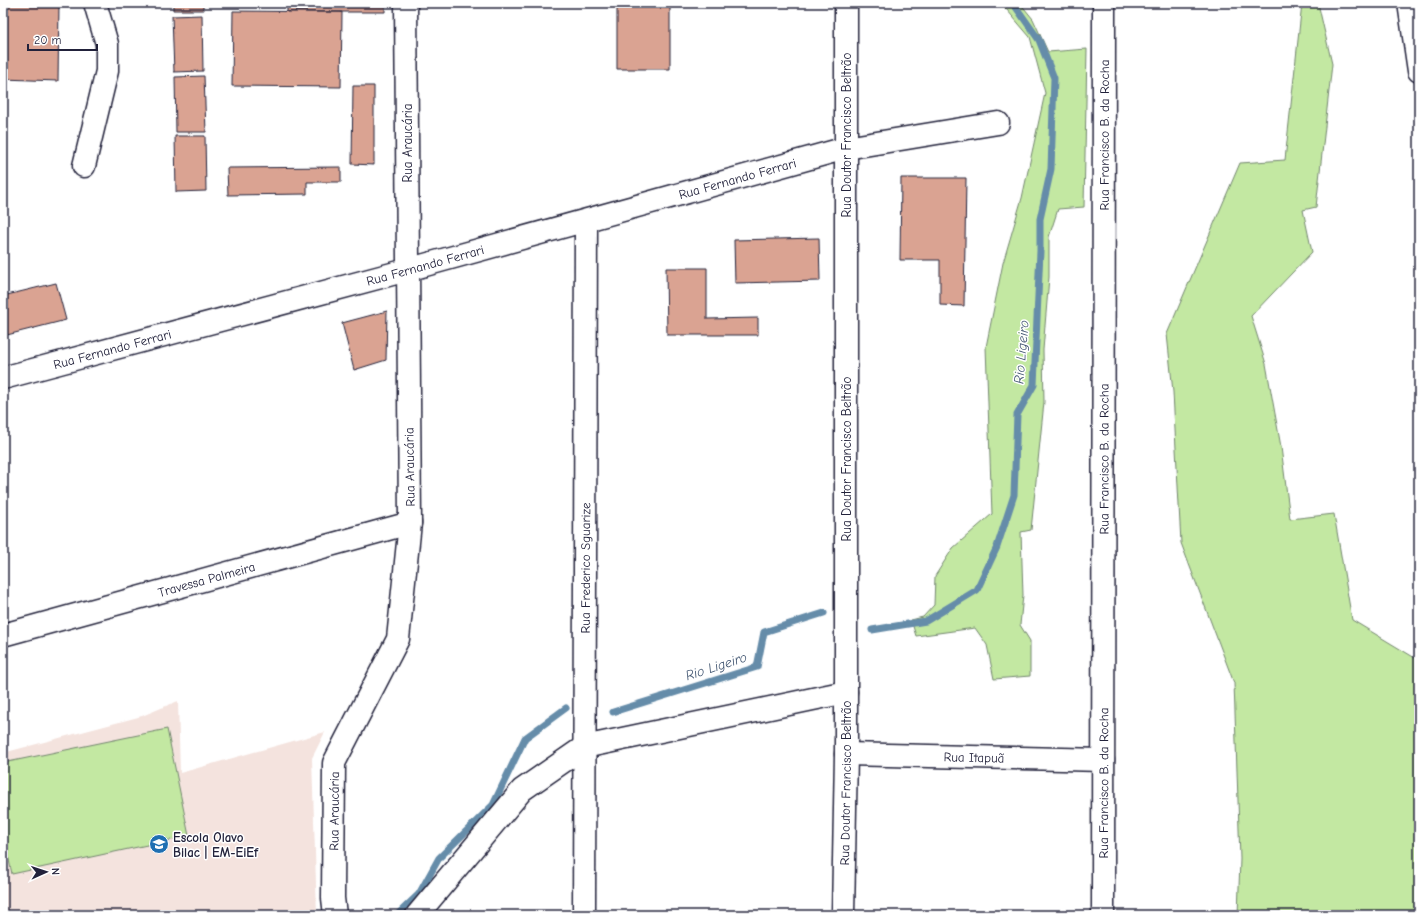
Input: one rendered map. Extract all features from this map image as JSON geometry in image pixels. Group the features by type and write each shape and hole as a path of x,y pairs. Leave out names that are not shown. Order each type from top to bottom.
{"street":[{"path":"84,166 106,71 107,44 95,3"},
{"name":"Rua Araucária","path":"335,915 333,898 334,763 398,639 410,523 406,3"},
{"name":"Rua Doutor Francisco Beltrão","path":"843,915 846,754 846,3"},
{"name":"Rua Francisco B. da Rocha","path":"1103,915 1104,3"},
{"path":"1409,3 1419,71"},
{"name":"Rua Fernando Ferrari","path":"3,378 407,270 846,148 998,123"},
{"name":"Rua Frederico Sguarize","path":"584,915 586,221"},
{"name":"Travessa Palmeira","path":"3,635 410,523"},
{"path":"417,915 522,790 584,747 846,692"},
{"name":"Rua Itapuã","path":"846,754 1103,760"}],"shaded area":[{"name":"Escola Olavo Bilac | EM-EiEf","path":"178,701 180,773 325,732 312,758 317,915 3,915 3,753 142,716"}],"green space":[{"path":"1001,3 1020,3 1033,19 1048,52 1087,49 1084,207 1058,209 1049,237 1049,277 1043,350 1044,402 1031,530 1021,532 1023,595 1020,625 1030,641 1030,676 994,679 987,645 975,628 916,636 911,620 923,617 934,605 935,576 953,548 992,514 986,347 1003,263 1022,198 1045,93 1030,37"},
{"path":"1302,3 1318,3 1332,64 1316,207 1303,210 1312,252 1251,316 1266,364 1281,447 1290,519 1334,514 1352,620 1415,658 1419,657 1419,915 1238,915 1240,859 1234,683 1181,543 1173,392 1167,334 1240,163 1285,160"},
{"path":"167,729 189,836 12,874 3,832 3,763"}],"building":[{"path":"3,3 59,3 58,81 3,79"},
{"path":"173,3 203,3 203,10 173,10"},
{"path":"287,3 385,3 385,12 287,12"},
{"path":"617,3 670,3 670,69 617,69"},
{"path":"233,11 342,12 341,87 232,86"},
{"path":"202,15 203,71 174,72 172,16"},
{"path":"204,76 206,132 176,132 175,77"},
{"path":"353,86 374,86 374,165 352,164"},
{"path":"175,136 205,136 206,191 176,192"},
{"path":"341,167 341,182 307,182 307,194 228,195 227,168"},
{"path":"901,178 966,178 964,306 940,305 940,260 900,260"},
{"path":"819,238 820,281 735,283 734,240"},
{"path":"666,268 707,268 707,319 758,318 758,335 667,335"},
{"path":"56,283 66,320 3,336 3,296"},
{"path":"387,311 386,360 354,370 342,323"}],"waterway":[{"name":"Rio Ligeiro","path":"872,630 926,621 977,590 997,547 1014,495 1017,415 1034,385 1040,219 1051,169 1054,78 1039,40 1013,3"},
{"name":"Rio Ligeiro","path":"613,712 757,667 764,632 824,613"},
{"path":"397,915 419,894 439,858 493,805 525,738 566,708"}],"place":[{"name":"Escola Olavo Bilac | EM-EiEf","path":"159,844"}]}
